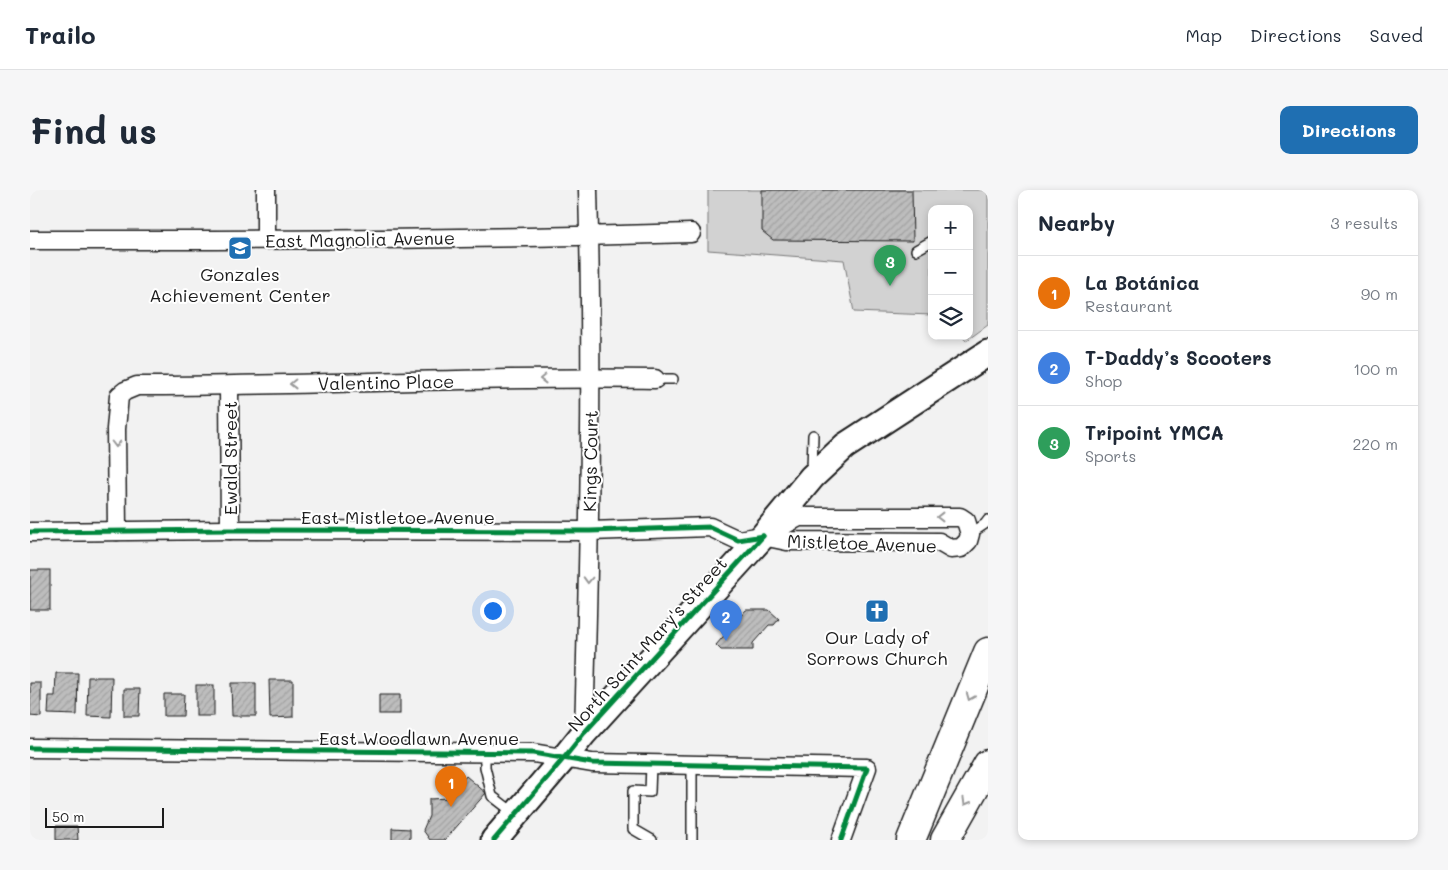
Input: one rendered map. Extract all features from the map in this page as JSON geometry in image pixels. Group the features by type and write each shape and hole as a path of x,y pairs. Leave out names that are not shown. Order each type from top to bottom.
{"highway":[{"path":"911,840 988,652"},
{"path":"945,840 988,764"}],"main road":[{"name":"North Saint Mary's Street","path":"494,840 584,732 763,536 812,477 845,446 988,353"}],"street":[{"path":"266,190 266,240"},
{"name":"Kings Court","path":"584,732 590,531 591,378 588,190"},
{"name":"East Magnolia Avenue","path":"30,240 266,240 691,233"},
{"name":"Valentino Place","path":"117,531 116,429 119,396 137,386 229,386 591,378 655,379"},
{"name":"Ewald Street","path":"229,386 230,530"},
{"name":"Mistletoe Avenue","path":"799,517 960,517 966,521 970,534 968,541 961,548 951,549 939,542 787,541 763,536 799,517"},
{"name":"East Mistletoe Avenue","path":"30,532 230,530 590,531 710,528 738,540 763,536"},
{"name":"East Woodlawn Avenue","path":"30,748 533,753 592,763 867,768 841,840"}],"lane":[{"path":"916,250 928,243"},
{"path":"655,379 673,379"},
{"path":"812,477 813,435"},
{"path":"970,534 988,520"},
{"path":"485,752 485,767 492,796 516,814"},
{"path":"651,764 650,792 633,791 633,829 652,840"},
{"path":"692,765 692,840"}],"shaded area":[{"path":"708,190 988,190 988,325 973,336 973,205 928,205 928,315 854,312 844,260 708,250"}],"building":[{"path":"762,190 912,190 913,241 773,240 762,231"},
{"path":"30,570 50,570 50,610 30,610"},
{"path":"746,610 769,610 779,619 774,625 769,625 753,643 753,650 721,650 716,645"},
{"path":"56,673 78,673 77,715 48,714 49,696 55,696"},
{"path":"88,677 112,677 111,717 87,716"},
{"path":"269,680 293,680 293,717 270,718"},
{"path":"30,683 41,683 41,717 30,716"},
{"path":"231,683 256,683 256,716 232,716"},
{"path":"196,685 214,685 214,716 196,716"},
{"path":"124,689 140,689 139,716 124,716"},
{"path":"164,694 184,694 183,716 164,716"},
{"path":"379,695 400,695 400,714 379,714"},
{"path":"466,776 486,793 445,840 430,840 423,830 429,816 429,799 449,798"},
{"path":"56,826 77,826 78,840 56,840"},
{"path":"392,828 410,829 410,840 392,840"}],"cycle path":[{"path":"30,532 230,530 590,531 710,527 738,540 763,536"},
{"path":"494,840 584,733 763,536"},
{"path":"30,748 533,753 592,763 867,768 841,840"}],"place":[{"name":"Gonzales Achievement Center","path":"240,248"},
{"name":"Tripoint YMCA","path":"890,286"},
{"name":"Our Lady of Sorrows Church","path":"877,611"},
{"name":"T-Daddy’s Scooters","path":"726,641"},
{"name":"La Botánica","path":"451,807"}]}
